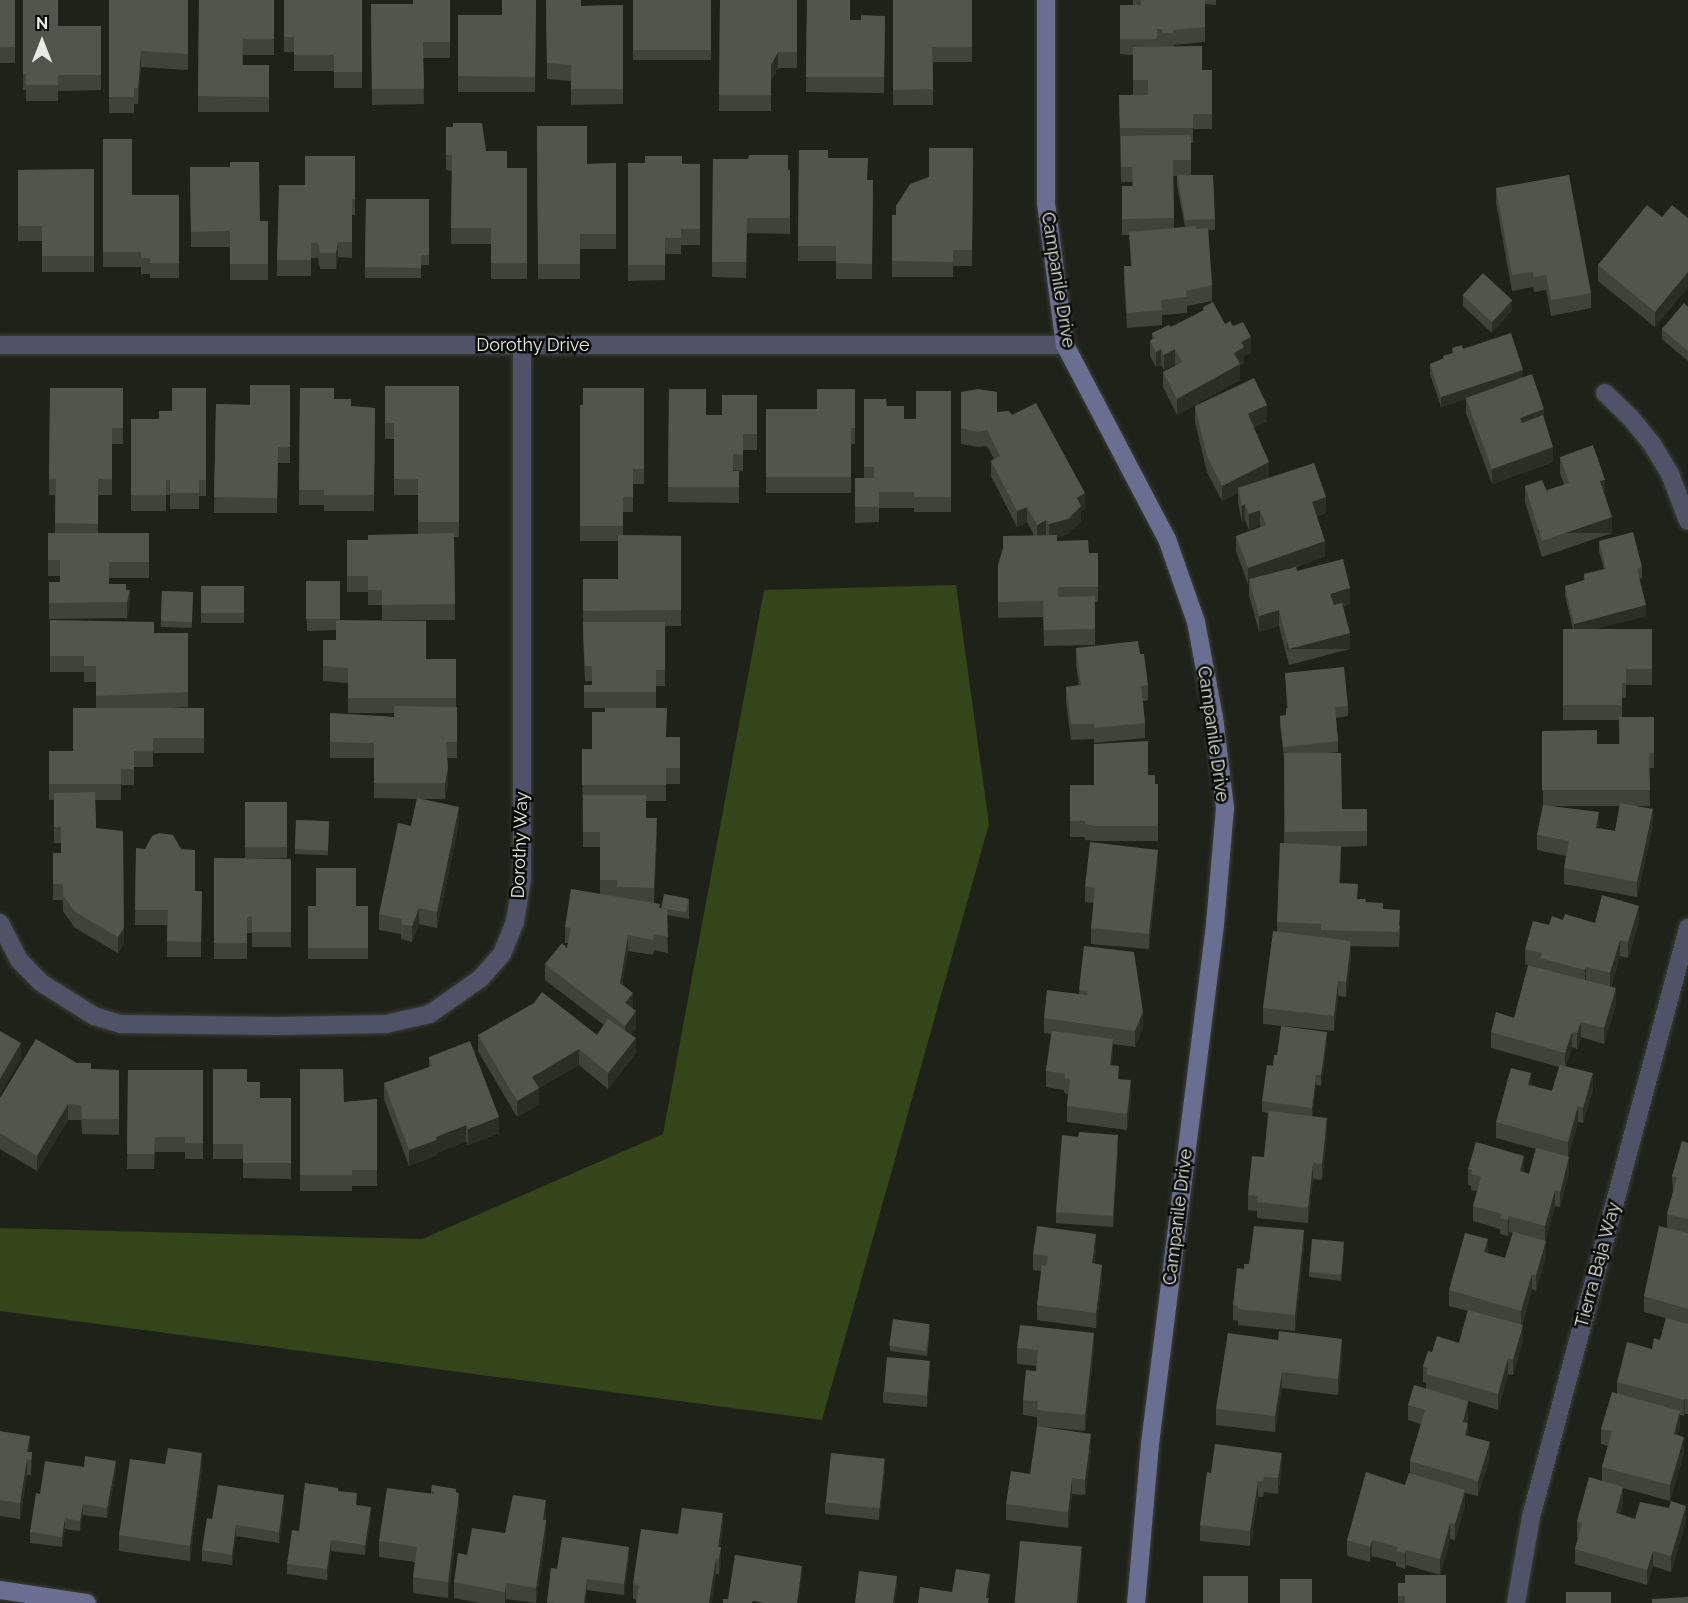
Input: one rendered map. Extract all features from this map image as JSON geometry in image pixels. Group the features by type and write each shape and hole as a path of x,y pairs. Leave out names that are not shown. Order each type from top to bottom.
{"street":[{"name":"Campanile Drive","path":"1046,0 1046,203 1065,345 1167,539 1196,622 1214,717 1225,808 1215,925 1150,1444 1136,1603"},
{"name":"Dorothy Drive","path":"0,345 1065,345"},
{"name":"Dorothy Way","path":"0,924 20,960 39,982 94,1016 121,1024 386,1024 430,1014 481,978 502,954 515,922 522,879 522,345"},
{"path":"1605,393 1630,417 1652,444 1670,474 1688,521"},
{"name":"Tierra Baja Way","path":"1516,1603 1531,1517 1688,928"},
{"path":"0,1590 87,1603"}],"green space":[{"path":"956,585 989,824 822,1420 0,1311 0,1228 422,1239 663,1134 764,590"}],"building":[{"path":"0,0 15,0 15,47 0,47"},
{"path":"23,0 58,0 58,26 101,26 101,75 58,75 58,85 26,85 26,74 23,74"},
{"path":"109,0 188,0 188,54 141,51 138,88 134,88 134,97 109,97"},
{"path":"199,0 274,0 274,39 243,39 242,65 269,65 269,97 198,96"},
{"path":"284,0 362,0 362,72 334,72 334,55 294,55 294,37 284,37"},
{"path":"413,0 450,0 450,42 423,42 424,89 372,89 371,4 413,4"},
{"path":"502,0 536,0 535,77 458,76 458,15 502,15"},
{"path":"546,0 581,0 581,6 623,5 623,89 571,89 571,65 547,63"},
{"path":"633,0 711,0 711,50 633,50"},
{"path":"720,0 797,0 797,52 778,52 771,65 771,95 719,95"},
{"path":"807,0 850,0 850,20 861,20 861,15 885,16 884,77 806,77"},
{"path":"893,0 972,0 972,47 932,47 933,89 893,90"},
{"path":"1141,0 1205,0 1205,27 1173,30 1173,33 1162,33 1162,29 1157,29 1157,39 1120,39 1120,5 1141,5"},
{"path":"1202,46 1202,70 1212,70 1212,114 1193,114 1193,128 1120,128 1119,95 1148,95 1148,80 1133,80 1133,47"},
{"path":"453,123 482,123 486,151 507,151 507,168 527,168 527,263 491,263 491,228 451,228 452,155 446,155 446,127 453,127"},
{"path":"537,126 587,126 587,164 616,163 616,234 580,234 580,264 538,264"},
{"path":"1191,135 1191,160 1173,160 1174,218 1122,219 1122,186 1133,186 1132,167 1121,167 1121,136"},
{"path":"103,139 132,139 132,195 179,195 179,263 150,263 150,258 141,258 141,252 103,252"},
{"path":"929,148 973,148 972,250 953,250 953,262 892,261 892,215 896,215 896,206 910,184 929,177"},
{"path":"799,150 828,150 828,158 868,158 867,180 873,180 872,264 836,263 836,246 798,246"},
{"path":"749,155 788,155 790,218 747,218 746,262 712,262 713,159 748,159"},
{"path":"305,156 355,156 352,242 338,242 336,253 320,253 318,243 311,243 311,260 277,260 279,185 305,185"},
{"path":"645,156 682,156 682,164 700,164 700,229 681,229 681,238 665,238 665,265 628,265 628,163 645,163"},
{"path":"230,162 259,162 260,221 268,221 268,264 230,264 230,231 191,232 190,167 230,167"},
{"path":"94,169 94,256 42,256 42,226 18,226 18,170"},
{"path":"1177,175 1213,175 1215,219 1185,220"},
{"path":"1569,175 1591,293 1551,300 1546,275 1534,277 1533,272 1512,275 1496,188"},
{"path":"366,199 429,199 429,255 421,255 421,268 365,267"},
{"path":"1647,205 1662,217 1672,205 1688,218 1688,272 1655,312 1598,265"},
{"path":"1196,226 1196,229 1208,228 1212,285 1186,291 1187,297 1161,300 1162,310 1127,313 1124,266 1132,266 1129,232"},
{"path":"1483,273 1512,300 1492,322 1463,295"},
{"path":"1213,302 1225,324 1230,321 1233,326 1243,322 1251,337 1241,342 1244,347 1234,353 1240,364 1177,399 1163,372 1182,362 1175,349 1164,355 1161,349 1156,352 1150,341 1155,338 1152,333 1169,325 1171,327 1204,310 1203,307"},
{"path":"1684,303 1688,307 1688,351 1662,329"},
{"path":"1511,333 1523,370 1441,397 1430,364 1444,358 1443,356 1454,353 1452,348 1462,345 1463,349"},
{"path":"1532,374 1544,409 1520,418 1522,423 1543,415 1553,447 1492,469 1466,398"},
{"path":"1254,378 1267,405 1248,414 1269,462 1222,486 1207,456 1195,406"},
{"path":"250,385 290,385 290,447 278,447 277,498 214,497 216,404 250,405"},
{"path":"385,386 459,386 459,522 418,522 418,479 394,479 394,423 385,423"},
{"path":"50,388 123,388 123,428 112,428 112,479 98,479 98,524 55,523 56,479 49,479"},
{"path":"172,388 206,388 206,480 199,480 199,493 170,493 170,480 166,480 166,495 131,495 131,419 159,419 159,411 172,411"},
{"path":"300,388 334,388 334,399 351,399 351,406 375,408 374,495 324,495 324,490 299,490"},
{"path":"583,388 644,388 644,469 633,469 633,497 623,497 623,526 580,526 580,405 583,405"},
{"path":"669,389 706,389 706,415 722,415 722,395 757,395 757,434 743,434 743,455 733,454 733,471 739,471 739,487 668,487"},
{"path":"817,389 855,389 855,428 851,428 851,477 766,477 766,409 817,409"},
{"path":"978,389 997,392 997,412 1009,411 1012,415 1036,403 1085,493 1077,498 1081,506 1068,519 1049,524 1046,520 1037,525 1027,507 1017,511 991,461 1000,456 987,430 978,432 961,428 961,392"},
{"path":"916,391 951,391 951,497 914,497 914,492 879,492 879,507 855,507 855,478 874,478 874,467 864,467 864,399 886,399 887,406 904,406 904,419 916,419"},
{"path":"1593,445 1605,480 1600,481 1612,517 1542,541 1525,486 1542,480 1549,496 1547,490 1569,483 1560,457"},
{"path":"1314,463 1326,497 1312,502 1325,541 1248,568 1236,536 1266,525 1260,510 1249,514 1245,504 1242,506 1238,488"},
{"path":"1633,532 1642,567 1637,569 1646,605 1574,624 1565,586 1585,580 1584,574 1606,569 1599,541"},
{"path":"48,533 149,533 149,562 109,562 109,584 126,584 126,590 130,590 127,602 49,603 49,582 60,582 60,560 48,560"},
{"path":"454,533 455,604 382,605 382,590 368,590 368,576 347,576 347,540 368,540 368,535"},
{"path":"618,535 681,536 681,610 583,611 583,579 618,579"},
{"path":"1057,535 1057,541 1088,540 1089,553 1098,553 1098,587 1058,587 1058,597 1095,596 1095,629 1044,630 1043,601 998,602 998,565 1003,548 1003,536"},
{"path":"1343,559 1350,588 1330,594 1334,605 1342,603 1350,633 1289,649 1279,610 1259,616 1249,579 1296,567 1297,571"},
{"path":"306,581 340,581 340,619 306,619"},
{"path":"201,586 244,586 244,613 201,613"},
{"path":"162,591 193,592 192,622 161,621"},
{"path":"50,620 154,622 154,633 188,633 188,692 96,696 96,666 84,666 84,656 50,656"},
{"path":"336,620 426,621 426,659 456,659 456,698 348,698 348,668 323,666 323,640 336,640"},
{"path":"583,622 665,622 665,670 656,670 656,692 584,692 584,685 592,685 592,666 585,666"},
{"path":"1563,629 1652,629 1652,669 1626,669 1626,683 1622,683 1622,705 1563,705"},
{"path":"1138,641 1140,654 1144,654 1148,685 1141,686 1145,723 1094,728 1094,724 1071,724 1066,687 1081,685 1076,648"},
{"path":"1344,667 1348,706 1335,707 1338,741 1283,747 1280,716 1286,715 1286,708 1288,708 1285,673"},
{"path":"394,706 457,707 457,742 446,742 448,768 445,783 374,783 374,743 330,742 330,713 394,717"},
{"path":"73,708 204,708 204,738 153,738 153,751 134,751 134,769 121,769 121,784 49,784 49,751 73,751"},
{"path":"605,708 667,708 666,737 680,737 680,768 666,768 666,785 582,785 582,749 592,749 592,712 605,712"},
{"path":"1619,717 1654,717 1654,753 1649,753 1650,790 1542,790 1542,731 1597,730 1597,744 1620,744"},
{"path":"1148,741 1148,775 1155,775 1155,784 1158,784 1158,826 1095,826 1085,824 1085,821 1070,821 1070,785 1094,785 1094,744"},
{"path":"1284,753 1341,753 1342,809 1367,809 1367,831 1285,832"},
{"path":"95,792 96,828 123,831 124,928 118,937 75,912 63,895 63,884 53,884 53,853 61,853 61,827 54,827 54,793"},
{"path":"583,795 646,795 646,818 657,818 654,888 617,887 617,880 600,880 600,832 583,832"},
{"path":"417,798 459,807 437,912 419,908 412,926 401,924 402,919 379,914 398,823 411,826"},
{"path":"245,802 287,802 287,847 245,847"},
{"path":"1620,803 1653,809 1637,882 1564,868 1569,841 1537,835 1543,805 1599,812 1596,828 1615,831"},
{"path":"296,820 329,821 328,850 295,849"},
{"path":"159,833 173,835 181,849 195,850 195,891 202,891 201,942 167,941 168,910 135,910 136,848 145,849 152,836"},
{"path":"1090,842 1158,850 1149,934 1091,928 1095,888 1085,886"},
{"path":"1280,843 1341,846 1339,883 1358,884 1357,899 1383,903 1383,909 1400,910 1399,932 1321,930 1321,924 1277,922"},
{"path":"214,858 291,859 291,932 252,932 252,917 247,917 247,943 214,943"},
{"path":"316,868 356,868 356,906 368,906 368,948 308,948 308,906 316,906"},
{"path":"571,889 660,904 659,908 667,909 668,937 654,934 653,940 628,935 620,983 633,993 625,1003 636,1011 625,1026 545,964 562,943 567,948 571,928 565,927"},
{"path":"664,894 689,899 686,913 661,908"},
{"path":"1602,895 1639,906 1628,942 1620,940 1610,973 1586,967 1585,970 1540,958 1542,953 1525,949 1533,921 1549,925 1552,916 1563,920 1565,914 1595,923"},
{"path":"1273,931 1351,941 1346,982 1338,981 1334,1016 1263,1008"},
{"path":"1084,946 1134,952 1143,1012 1135,1031 1044,1018 1047,990 1087,995 1088,991 1079,990"},
{"path":"1528,965 1616,988 1604,1028 1581,1022 1577,1033 1572,1032 1565,1053 1491,1032 1496,1012 1514,1018"},
{"path":"542,992 597,1035 608,1019 636,1038 608,1073 579,1049 532,1077 539,1088 517,1101 478,1035 534,1003"},
{"path":"1281,1026 1327,1032 1321,1075 1316,1075 1312,1108 1262,1101 1267,1065 1273,1066 1274,1055 1277,1055"},
{"path":"0,1031 21,1043 0,1079"},
{"path":"1052,1031 1113,1039 1110,1065 1119,1066 1118,1079 1131,1080 1127,1114 1067,1106 1070,1079 1064,1078 1065,1074 1046,1071"},
{"path":"36,1039 77,1063 91,1063 91,1069 119,1070 119,1119 82,1119 81,1105 68,1104 37,1156 0,1133 0,1098"},
{"path":"470,1041 499,1117 468,1129 466,1125 436,1137 437,1140 409,1150 384,1083 432,1066 429,1057"},
{"path":"1560,1065 1593,1073 1583,1108 1578,1106 1568,1142 1496,1122 1511,1068 1531,1073 1528,1085 1552,1091"},
{"path":"213,1069 247,1069 247,1082 260,1082 260,1098 291,1098 291,1163 243,1163 243,1144 213,1144"},
{"path":"300,1069 343,1069 344,1102 377,1099 377,1170 352,1170 352,1175 300,1175"},
{"path":"128,1070 203,1070 203,1143 185,1143 185,1137 155,1137 154,1154 127,1154"},
{"path":"1269,1111 1327,1118 1322,1164 1313,1163 1308,1208 1257,1202 1258,1196 1248,1195 1252,1156 1264,1157"},
{"path":"1079,1132 1118,1135 1113,1216 1056,1212 1062,1135 1078,1137"},
{"path":"1682,1141 1688,1143 1688,1219 1667,1214 1677,1177 1672,1176"},
{"path":"1476,1142 1524,1156 1520,1171 1529,1174 1536,1148 1569,1157 1560,1192 1555,1190 1545,1226 1509,1216 1508,1220 1500,1218 1502,1214 1473,1206 1481,1177 1471,1174 1472,1170 1468,1169"},
{"path":"1037,1226 1096,1234 1092,1263 1102,1265 1096,1313 1037,1305 1042,1265 1046,1266 1048,1256 1033,1254"},
{"path":"1254,1226 1304,1230 1295,1315 1238,1309 1238,1306 1233,1305 1237,1268 1244,1269 1244,1264 1249,1264"},
{"path":"1659,1226 1688,1233 1688,1309 1644,1296"},
{"path":"1513,1232 1546,1241 1536,1275 1532,1274 1521,1311 1449,1290 1465,1233 1488,1239 1484,1252 1505,1258"},
{"path":"1312,1239 1344,1242 1341,1275 1309,1272"},
{"path":"1468,1310 1523,1325 1513,1360 1508,1358 1498,1394 1426,1374 1428,1368 1423,1366 1428,1351 1432,1352 1437,1336 1459,1343"},
{"path":"1666,1318 1688,1324 1688,1399 1684,1400 1617,1382 1627,1342 1652,1349 1654,1338 1660,1340"},
{"path":"893,1319 930,1324 926,1351 889,1346"},
{"path":"1020,1325 1094,1333 1085,1415 1037,1410 1038,1401 1023,1400 1026,1370 1036,1371 1038,1350 1017,1348"},
{"path":"1279,1331 1342,1339 1338,1379 1282,1372 1275,1416 1216,1409 1228,1333 1278,1340"},
{"path":"887,1357 930,1361 927,1396 884,1392"},
{"path":"1414,1385 1468,1401 1463,1422 1468,1423 1465,1435 1490,1442 1478,1481 1410,1461 1425,1410 1408,1405"},
{"path":"1612,1392 1680,1411 1674,1434 1684,1437 1670,1485 1602,1467 1612,1431 1601,1429"},
{"path":"1037,1426 1091,1434 1085,1480 1072,1478 1068,1512 1006,1504 1011,1471 1030,1474"},
{"path":"0,1431 30,1436 27,1452 32,1452 31,1460 27,1459 20,1503 0,1500"},
{"path":"1215,1444 1282,1453 1278,1478 1264,1477 1263,1482 1258,1481 1250,1531 1200,1525 1207,1472 1211,1473"},
{"path":"168,1448 202,1453 190,1546 119,1535 130,1459 165,1464"},
{"path":"831,1453 885,1459 879,1508 826,1503"},
{"path":"85,1456 116,1461 107,1508 83,1504 80,1521 65,1518 62,1537 30,1532 36,1493 40,1494 45,1461 84,1467"},
{"path":"1366,1472 1405,1485 1409,1473 1465,1490 1455,1524 1450,1523 1440,1559 1406,1550 1405,1553 1396,1551 1398,1547 1372,1540 1370,1547 1347,1540"},
{"path":"1589,1477 1623,1487 1616,1513 1635,1519 1640,1502 1669,1508 1671,1501 1686,1506 1671,1556 1653,1551 1647,1570 1575,1549 1582,1523 1577,1521"},
{"path":"305,1483 357,1493 356,1505 371,1507 365,1545 331,1540 327,1569 287,1564 292,1530 299,1531"},
{"path":"218,1485 284,1495 279,1532 236,1525 232,1555 202,1550 207,1518 212,1519"},
{"path":"432,1485 456,1489 459,1493 448,1582 413,1577 417,1547 379,1541 387,1488 434,1494 434,1491 431,1491"},
{"path":"513,1495 546,1500 543,1520 546,1520 536,1588 506,1583 505,1592 454,1582 458,1553 467,1555 472,1528 505,1533"},
{"path":"682,1508 723,1513 718,1547 721,1547 719,1559 716,1558 709,1603 636,1603 639,1585 633,1583 641,1529 678,1534"},
{"path":"562,1537 629,1547 624,1584 587,1579 584,1603 547,1602 551,1568 557,1569"},
{"path":"1020,1541 1082,1546 1077,1603 1015,1603"},
{"path":"735,1555 802,1566 797,1603 753,1601 752,1603 723,1603 723,1599 728,1599"},
{"path":"956,1569 990,1574 986,1598 989,1598 988,1603 918,1603 920,1587 952,1592"},
{"path":"859,1571 897,1576 893,1603 855,1603"},
{"path":"1405,1575 1446,1575 1446,1603 1405,1603 1405,1596 1398,1596 1398,1583 1405,1583"},
{"path":"1203,1576 1248,1576 1248,1603 1203,1603"},
{"path":"1280,1579 1312,1579 1312,1603 1280,1603"},
{"path":"1566,1592 1611,1592 1611,1603 1566,1603"},
{"path":"1688,1597 1688,1603 1652,1603 1652,1599"}]}
